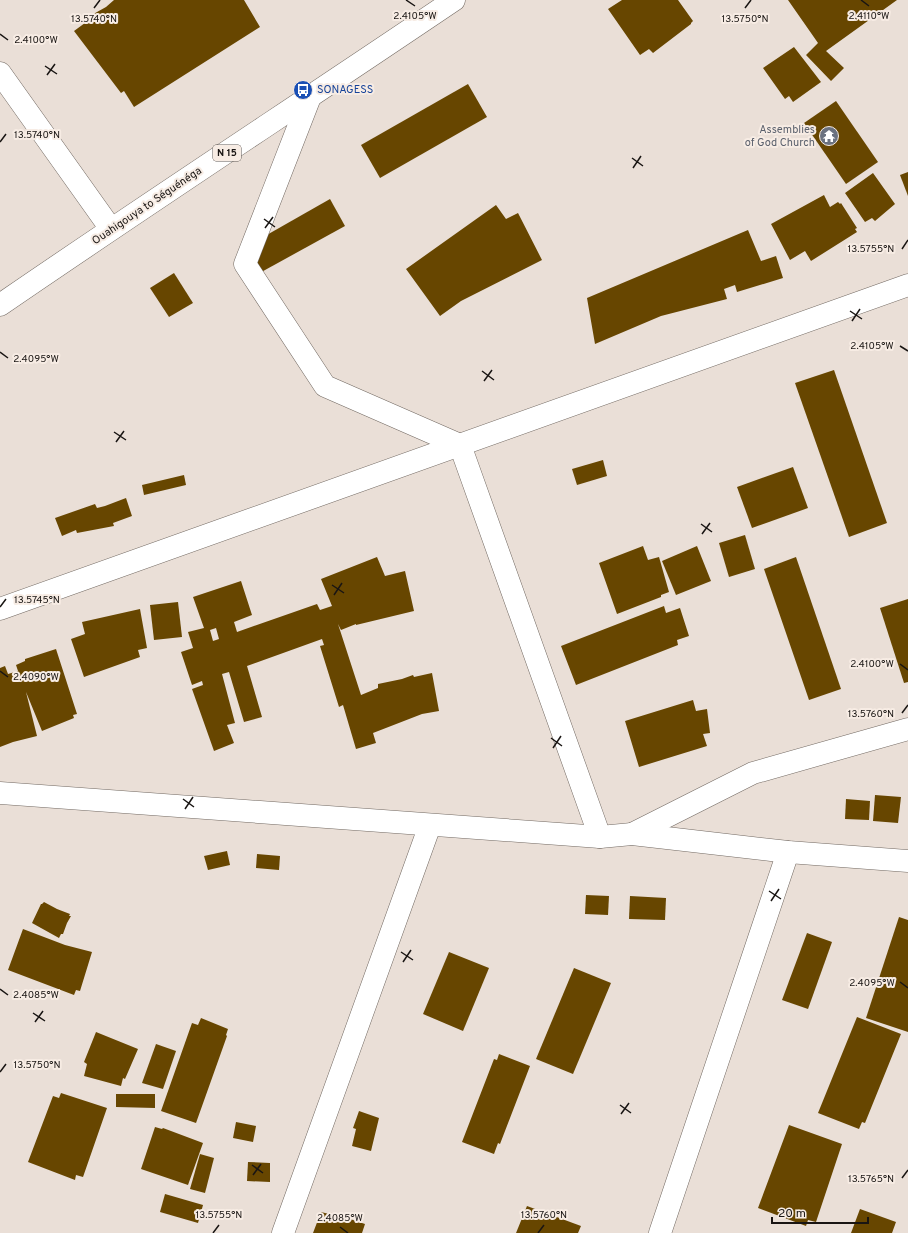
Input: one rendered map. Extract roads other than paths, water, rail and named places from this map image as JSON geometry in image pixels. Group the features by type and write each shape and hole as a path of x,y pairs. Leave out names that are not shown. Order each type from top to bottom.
{"street":[{"name":"Ouahigouya to Séguénéga","path":"0,305 454,0"},
{"path":"0,73 111,229"},
{"path":"310,97 245,264 325,386 460,445 600,837"},
{"path":"0,609 908,285"},
{"path":"632,834 753,772 908,729"},
{"path":"0,793 600,837 632,834 788,852 908,861"},
{"path":"283,1233 430,825"},
{"path":"660,1233 788,852"}],"place":[{"name":"SONAGESS","path":"303,90"},
{"name":"Assemblies of God Church","path":"829,136"}]}
